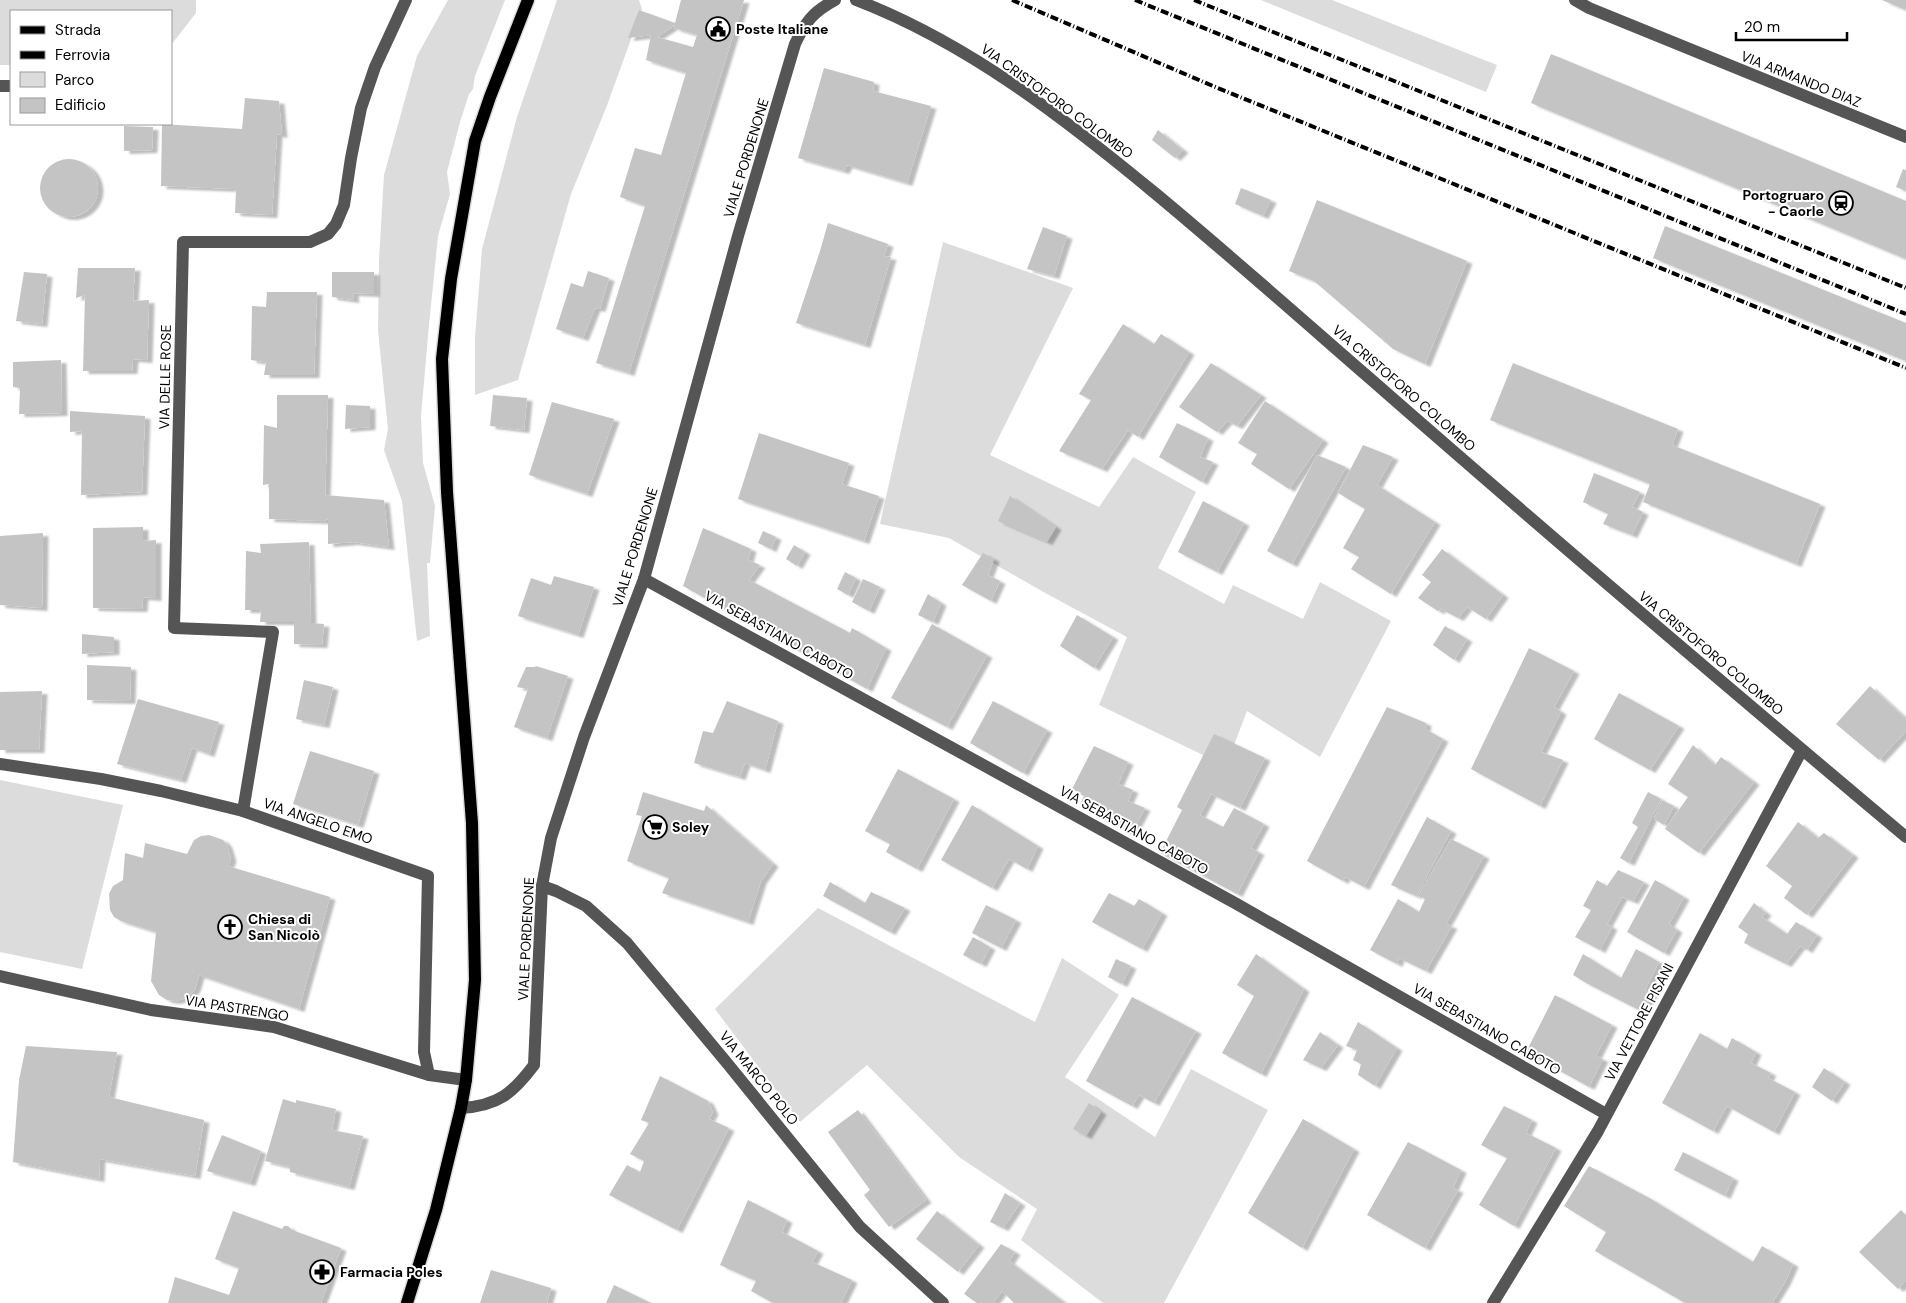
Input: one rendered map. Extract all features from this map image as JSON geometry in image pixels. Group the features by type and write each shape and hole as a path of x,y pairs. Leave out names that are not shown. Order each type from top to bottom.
{"main road":[{"path":"407,1303 436,1210 461,1108 466,1080 475,980 474,892 469,774 445,456 442,358 457,238 475,141 528,0"}],"street":[{"name":"VIA DELLE ROSE","path":"243,811 273,632 174,628 183,242 310,242 328,234 336,224 344,205 351,158 362,108 375,67 406,0"},
{"name":"VIALE PORDENONE","path":"461,1108 504,1097 518,1087 534,1065 542,886 551,838 584,737 644,579 738,236 795,44 805,23 818,9 835,0"},
{"name":"VIA CRISTOFORO COLOMBO","path":"856,0 918,27 986,65 1093,142 1238,263 1705,669 1906,837"},
{"name":"VIA ARMANDO DIAZ","path":"1575,0 1599,12 1906,137"},
{"name":"VIA SEBASTIANO CABOTO","path":"644,579 1235,903 1606,1114"},
{"name":"VIA VETTORE PISANI","path":"1493,1303 1581,1160 1802,750"},
{"name":"VIA ANGELO EMO","path":"0,764 109,781 243,811 428,876 424,1052 429,1075"},
{"name":"VIA MARCO POLO","path":"542,886 586,906 627,943 727,1062 860,1227 943,1303"},
{"name":"VIA PASTRENGO","path":"0,976 151,1010 274,1026 429,1075 466,1080"}],"green space":[{"path":"0,0 196,0 196,13 172,44 172,10 10,10 10,65 0,65"},
{"path":"448,0 505,0 475,76 473,89 469,94 460,122 447,172 450,194 438,236 421,416 423,463 435,506 430,563 427,563 430,636 417,641 402,501 384,450 388,429 378,331 379,260 384,175 417,56"},
{"path":"557,0 639,0 642,9 606,108 571,194 518,380 475,395 475,338 482,249 517,117"},
{"path":"1261,0 1332,0 1497,65 1486,92"},
{"path":"943,242 1073,288 990,455 1099,507 1133,457 1196,492 1158,568 1224,604 1233,585 1303,619 1320,582 1391,621 1320,757 1247,711 1226,766 1099,705 1127,637 949,538 880,524"},
{"path":"0,780 123,805 82,969 0,952"},
{"path":"818,908 1035,1022 1062,958 1119,995 1065,1077 1155,1137 1191,1069 1268,1110 1164,1303 1103,1303 1021,1240 1037,1209 959,1157 867,1065 800,1122 715,1009"}],"building":[{"path":"681,0 744,0 629,373 596,363 645,206 620,197 635,148 661,155 686,73 646,60 651,35 628,38 639,10 675,23","holes":["675,25 674,28 697,35 693,47 657,37"]},
{"path":"1882,0 1906,0 1906,10"},
{"path":"1551,54 1906,201 1906,259 1531,103"},
{"path":"824,68 874,82 873,91 931,106 907,183 847,165 844,171 798,158"},
{"path":"245,98 279,101 282,135 277,134 272,215 235,213 236,189 161,186 162,125 242,129"},
{"path":"124,126 153,127 152,150 124,151"},
{"path":"1158,130 1183,150 1175,158 1152,140"},
{"path":"69,159 80,161 93,172 98,188 96,199 85,212 69,217 58,215 45,204 40,188 42,177 53,164"},
{"path":"1903,169 1906,170 1906,191 1896,187"},
{"path":"1241,188 1271,200 1263,216 1235,204"},
{"path":"1317,200 1467,261 1425,364 1393,349 1314,281 1289,271"},
{"path":"828,223 888,244 884,256 891,257 865,345 796,323"},
{"path":"1665,226 1906,323 1906,361 1653,258"},
{"path":"1043,227 1067,236 1054,276 1027,269"},
{"path":"78,268 135,268 133,301 149,300 147,360 133,359 132,371 83,371 85,295 76,298"},
{"path":"588,271 609,278 600,309 595,308 583,338 556,329 571,283 583,287"},
{"path":"24,272 47,274 42,324 16,321"},
{"path":"332,272 374,272 374,294 353,293 354,300 332,297"},
{"path":"267,292 317,292 314,375 264,375 266,362 251,360 252,306 266,307"},
{"path":"1123,324 1154,344 1161,334 1189,352 1138,437 1128,430 1102,469 1059,451 1091,400 1079,394"},
{"path":"61,360 62,413 19,414 20,388 13,387 13,362"},
{"path":"1211,363 1261,395 1237,426 1227,421 1217,432 1179,407"},
{"path":"1513,363 1678,429 1672,445 1820,504 1796,564 1643,502 1650,484 1490,420"},
{"path":"277,395 328,395 325,495 384,500 389,547 353,542 328,544 328,519 324,521 269,519 269,484 263,485 264,425 277,428"},
{"path":"493,395 527,398 524,430 490,426"},
{"path":"1265,401 1323,440 1289,489 1251,464 1257,454 1238,443"},
{"path":"552,402 614,419 587,494 529,475"},
{"path":"346,405 370,406 370,427 345,429"},
{"path":"70,411 145,416 142,492 81,495 82,431 70,432"},
{"path":"1177,423 1208,438 1200,457 1213,462 1202,482 1159,457"},
{"path":"759,433 849,463 842,484 879,496 864,541 738,499"},
{"path":"1363,445 1393,457 1377,485 1435,522 1391,594 1351,569 1359,557 1343,548 1365,509 1338,493"},
{"path":"1317,455 1346,467 1292,564 1267,551"},
{"path":"1594,473 1640,492 1632,507 1643,512 1632,535 1603,524 1608,514 1583,502"},
{"path":"1010,496 1056,527 1047,542 998,521"},
{"path":"1203,501 1244,523 1217,572 1178,552"},
{"path":"143,527 143,541 156,540 156,598 143,597 142,609 93,608 93,528"},
{"path":"703,528 751,549 748,560 760,565 749,580 850,633 852,628 886,648 867,689 683,586"},
{"path":"763,531 776,537 771,549 758,543"},
{"path":"43,533 42,608 0,605 0,536"},
{"path":"309,542 311,623 324,624 322,645 294,644 294,622 260,622 261,610 245,610 246,551 261,553 260,544"},
{"path":"794,545 805,552 797,566 786,559"},
{"path":"1442,549 1503,595 1486,619 1467,607 1458,618 1441,609 1438,611 1418,598 1431,582 1422,575"},
{"path":"983,553 994,559 988,575 1000,581 991,601 962,585"},
{"path":"845,572 856,578 848,595 837,589"},
{"path":"554,576 594,587 578,635 518,616 531,578 551,585"},
{"path":"863,579 880,587 869,611 852,602"},
{"path":"928,594 941,603 933,622 918,615"},
{"path":"1077,615 1113,637 1094,668 1060,646"},
{"path":"932,624 987,655 947,727 891,698"},
{"path":"1445,626 1467,639 1454,660 1433,645"},
{"path":"82,634 114,637 114,652 82,654"},
{"path":"1529,648 1574,671 1554,707 1561,712 1541,752 1563,760 1540,806 1471,769"},
{"path":"87,665 131,667 130,701 87,700"},
{"path":"536,666 568,676 547,738 514,727 528,689 517,687 526,667"},
{"path":"304,680 333,687 324,725 296,719"},
{"path":"1870,686 1906,719 1906,731 1879,760 1836,724"},
{"path":"42,691 39,750 0,750 0,692"},
{"path":"1619,693 1679,726 1650,770 1594,739"},
{"path":"138,699 219,722 209,754 192,748 181,780 117,764"},
{"path":"727,701 778,721 765,770 745,763 740,777 694,763 703,731 713,733"},
{"path":"993,701 1047,730 1023,773 970,743"},
{"path":"1387,707 1426,723 1425,729 1443,739 1364,887 1345,877 1343,881 1307,861"},
{"path":"1214,734 1265,758 1240,808 1211,794 1200,815 1223,827 1234,808 1264,824 1251,848 1259,852 1237,894 1160,853 1182,810 1177,807"},
{"path":"1693,745 1715,765 1721,757 1754,782 1699,853 1665,829 1688,797 1668,784"},
{"path":"1094,746 1128,762 1118,784 1133,790 1128,801 1145,808 1131,834 1080,804 1084,796 1072,789"},
{"path":"310,751 374,771 358,825 293,804"},
{"path":"898,769 954,799 917,869 886,852 890,844 865,831"},
{"path":"643,792 704,811 706,805 773,864 761,881 748,922 662,893 669,878 627,861 642,816 636,815"},
{"path":"1648,792 1661,799 1629,863 1620,858 1638,827 1632,823"},
{"path":"1662,800 1674,806 1664,825 1654,819"},
{"path":"972,805 1038,846 1027,869 1009,859 992,888 941,860"},
{"path":"1427,817 1451,831 1416,896 1391,885"},
{"path":"1798,822 1818,838 1824,833 1853,855 1807,915 1784,898 1792,886 1766,866"},
{"name":"Chiesa di San Nicolò","path":"209,835 223,840 227,845 231,859 228,866 330,897 299,1009 199,975 195,989 190,995 175,1001 167,1000 159,995 151,981 156,932 121,921 114,917 110,910 109,894 113,886 123,880 125,853 143,858 145,843 187,854 194,840 201,836"},
{"path":"1451,839 1484,856 1446,924 1452,926 1426,971 1399,958 1397,964 1370,950 1398,899 1419,912 1425,899 1418,896"},
{"path":"1618,870 1644,882 1633,901 1622,897 1607,924 1612,927 1600,950 1575,937 1591,910 1583,906 1597,880 1607,886"},
{"path":"1655,880 1684,897 1669,924 1677,930 1664,953 1627,932"},
{"path":"830,882 865,903 871,892 905,908 890,932 823,896"},
{"path":"1109,893 1134,906 1139,899 1162,913 1142,949 1092,922"},
{"path":"1754,903 1766,913 1762,917 1787,934 1796,922 1817,935 1807,950 1800,946 1786,964 1744,943 1748,934 1738,927"},
{"path":"986,905 1016,920 1001,948 972,933"},
{"path":"973,937 990,947 981,964 963,955"},
{"path":"1636,949 1659,962 1645,990 1652,994 1641,1011 1573,975 1583,954 1621,978"},
{"path":"1256,954 1304,989 1261,1074 1222,1053 1254,996 1237,985"},
{"path":"1116,959 1131,966 1122,984 1108,977"},
{"path":"1555,995 1612,1025 1596,1056 1603,1059 1589,1087 1526,1052"},
{"path":"1132,997 1196,1031 1154,1103 1139,1095 1132,1106 1086,1081"},
{"path":"1358,1022 1397,1048 1375,1086 1358,1075 1361,1064 1353,1060 1357,1050 1346,1046"},
{"path":"1320,1032 1338,1045 1321,1068 1303,1060"},
{"path":"1700,1033 1727,1049 1732,1038 1756,1052 1751,1063 1771,1073 1768,1078 1795,1092 1774,1132 1727,1106 1713,1131 1662,1103"},
{"path":"26,1046 117,1052 109,1097 204,1120 195,1176 100,1159 99,1179 13,1162 19,1080"},
{"path":"1824,1068 1845,1082 1832,1101 1812,1087"},
{"path":"660,1076 708,1101 713,1112 709,1119 729,1128 677,1230 609,1195 627,1165 640,1172 644,1161 630,1154 649,1123 641,1120"},
{"path":"283,1099 296,1103 296,1100 336,1109 332,1130 363,1136 349,1187 290,1172 290,1167 265,1161"},
{"path":"1089,1103 1101,1112 1086,1136 1073,1129"},
{"path":"1504,1106 1532,1120 1526,1133 1556,1148 1514,1226 1479,1205 1507,1158 1481,1145"},
{"path":"858,1110 926,1200 889,1227 864,1195 870,1190 828,1132"},
{"path":"1303,1119 1354,1149 1302,1248 1248,1213"},
{"path":"222,1135 261,1151 250,1183 207,1171"},
{"path":"1408,1142 1461,1170 1453,1188 1458,1190 1425,1248 1367,1215"},
{"path":"1683,1152 1733,1178 1725,1196 1674,1170"},
{"path":"1589,1166 1651,1199 1753,1262 1762,1246 1793,1264 1772,1303 1685,1303 1595,1251 1606,1232 1564,1206"},
{"path":"1005,1193 1020,1203 1003,1228 990,1222"},
{"path":"748,1200 787,1220 782,1232 818,1251 812,1262 852,1280 841,1303 773,1303 751,1291 756,1281 720,1265"},
{"path":"1901,1210 1906,1215 1906,1281 1898,1289 1859,1252"},
{"path":"233,1211 282,1229 284,1226 288,1226 292,1230 341,1248 321,1303 168,1303 175,1277 229,1295 239,1268 215,1259"},
{"path":"937,1211 979,1245 958,1272 916,1239"},
{"path":"1001,1244 1015,1252 1009,1261 1065,1303 1014,1303 1002,1291 993,1303 977,1303 964,1294"},
{"path":"491,1270 551,1288 547,1303 480,1303"},
{"path":"614,1285 651,1303 606,1303"}],"railway":[{"path":"1012,0 1213,86 1906,368"},
{"path":"1135,0 1906,314"},
{"path":"1194,0 1906,288"}],"place":[{"name":"Poste Italiane","path":"718,29"},
{"name":"Portogruaro - Caorle","path":"1841,203"},
{"name":"Soley","path":"655,827"},
{"name":"Chiesa di San Nicolò","path":"230,927"},
{"name":"Farmacia Poles","path":"322,1272"}]}
